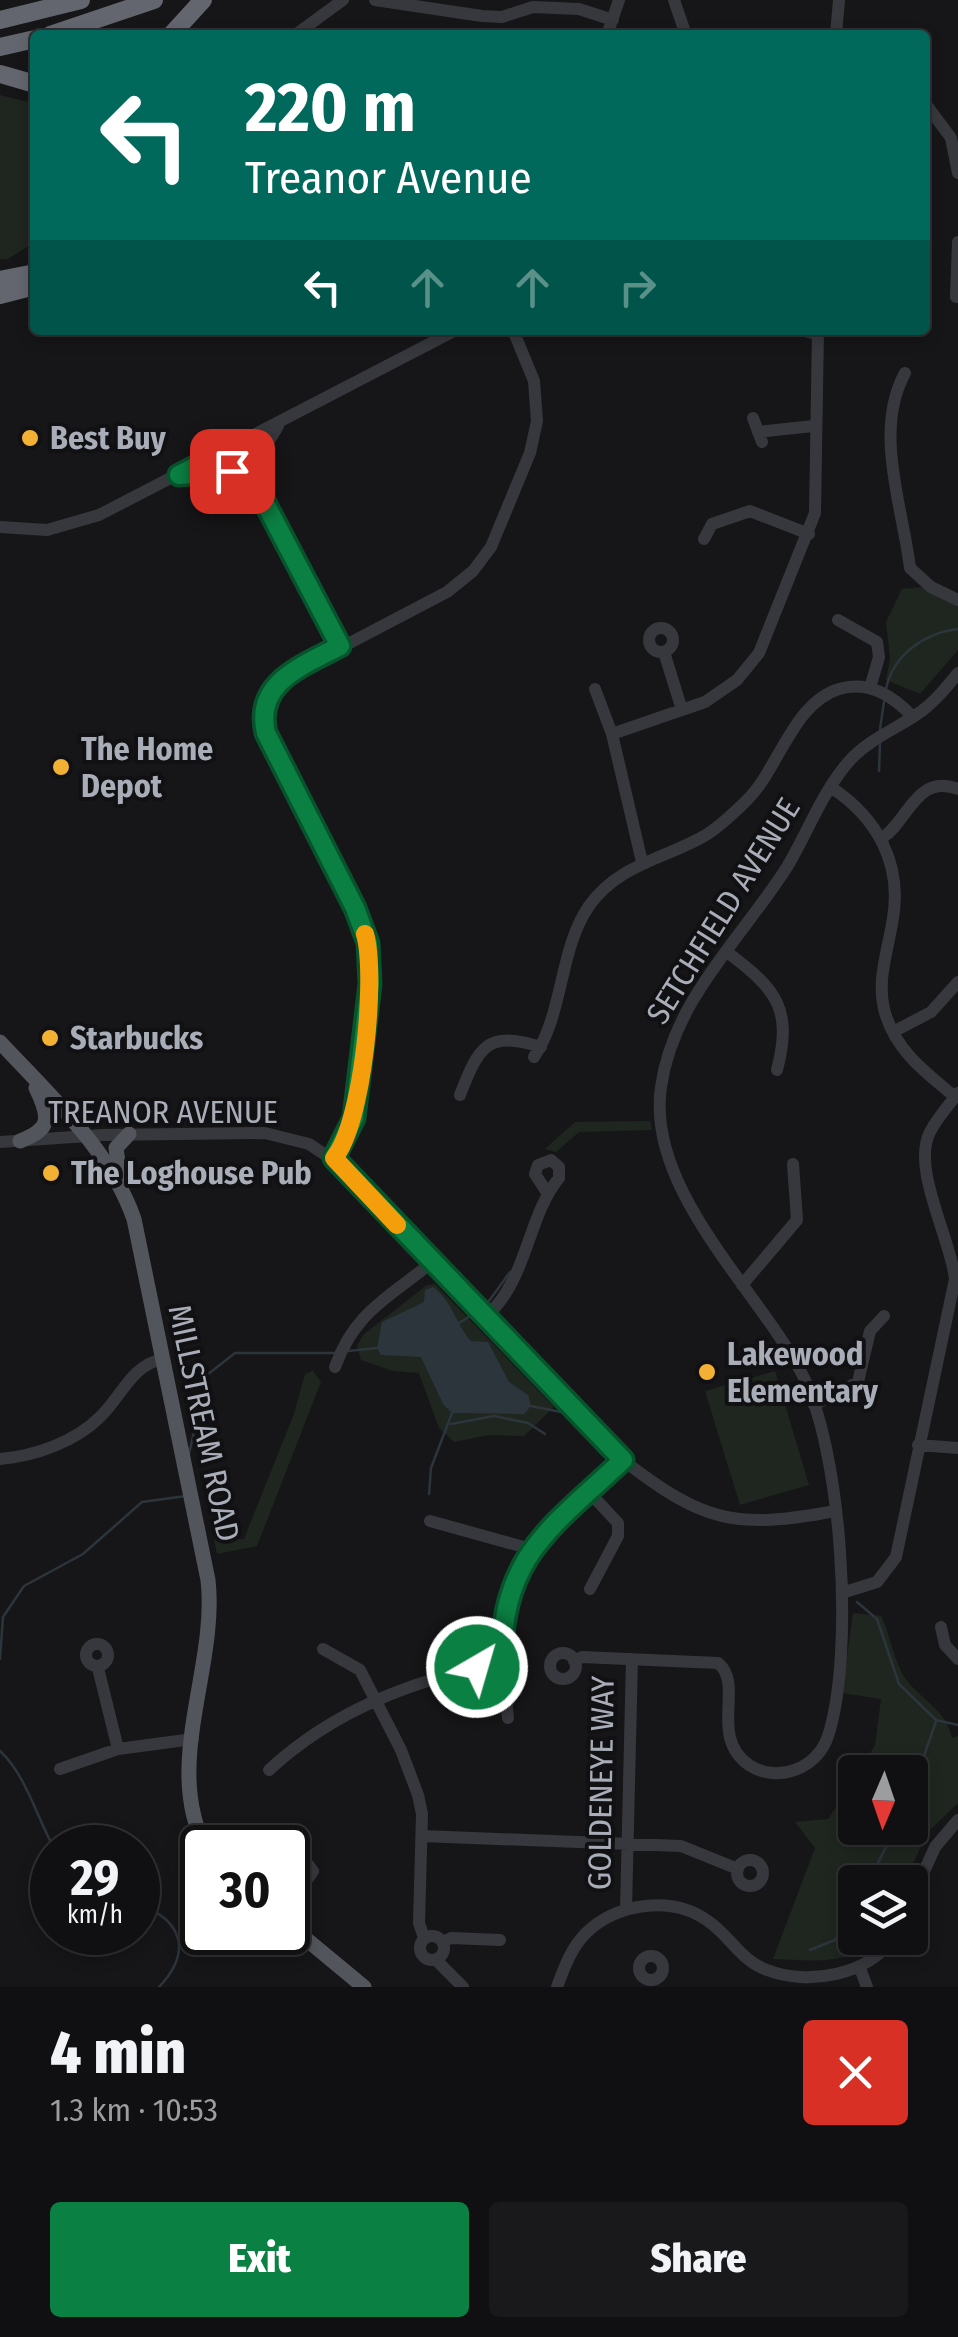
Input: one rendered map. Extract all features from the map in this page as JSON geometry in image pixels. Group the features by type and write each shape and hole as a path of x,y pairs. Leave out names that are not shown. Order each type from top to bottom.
{"highway":[{"path":"0,20 81,0"},
{"path":"65,30 154,0"},
{"path":"176,30 203,0"},
{"path":"0,46 30,40"},
{"path":"0,74 30,83"},
{"path":"0,280 30,274"},
{"path":"0,295 30,287"}],"main road":[{"name":"MILLSTREAM ROAD","path":"2,1043 86,1137 122,1186 134,1218 210,1597 193,1738 190,1802 198,1825"},
{"path":"20,1141 42,1132 48,1124 48,1112 28,1071"},
{"path":"122,1186 116,1148 129,1134"},
{"path":"310,1942 364,1987"}],"street":[{"path":"302,30 343,0"},
{"path":"375,0 502,18 533,7 579,10 612,20"},
{"path":"454,0 464,11"},
{"path":"609,30 619,0"},
{"path":"674,0 684,30"},
{"path":"836,30 839,0"},
{"path":"930,110 951,138 958,173"},
{"path":"956,297 958,242"},
{"path":"0,528 66,527 179,475 447,335"},
{"path":"334,1158 354,1118 370,984 368,943 355,908 266,733 264,712 281,679 447,592 472,571 491,547 530,453 537,421 534,381 515,335"},
{"path":"612,734 705,702 737,680 759,653 809,534 816,496 818,335"},
{"path":"904,372 898,384 890,446 892,481 904,522 910,568 931,587 958,600"},
{"path":"260,488 260,456 282,422"},
{"path":"757,431 814,426"},
{"path":"235,446 340,646"},
{"path":"179,475 224,470 260,488"},
{"path":"704,540 712,524 750,511 809,534"},
{"path":"838,620 877,642 878,657 870,688"},
{"path":"664,652 682,710"},
{"name":"SETCHFIELD AVENUE","path":"574,1661 718,1663 728,1674 727,1731 734,1751 750,1766 770,1773 792,1772 810,1763 829,1734 844,1592 835,1511 814,1406 802,1372 684,1191 666,1144 660,1109 662,1075 675,1035 697,993 781,876 832,788 860,751 913,717 958,673"},
{"path":"460,1095 473,1063 486,1046 506,1038 538,1052 586,912 604,888 642,862 706,834 750,797 820,700 836,690 870,688 896,698 913,717"},
{"path":"595,689 612,734 642,862"},
{"path":"882,838 897,828 909,804 928,790 941,786 958,789"},
{"path":"832,788 864,812 882,838 896,894 882,962 886,1015 908,1058 957,1095 929,1133 924,1150 925,1168 952,1254 955,1280 891,1567 877,1582 844,1592"},
{"path":"727,952 758,976 781,1009 786,1036 777,1070"},
{"path":"893,1032 931,1012 958,982"},
{"name":"TREANOR AVENUE","path":"0,1142 129,1134 276,1134 334,1158 623,1460 674,1500 721,1517 771,1521 835,1511"},
{"path":"742,1285 797,1220 793,1164"},
{"path":"486,1317 523,1264 546,1191"},
{"path":"335,1367 346,1334 368,1311 432,1262"},
{"path":"814,1406 858,1382 870,1331 884,1316"},
{"path":"0,1460 45,1450 79,1433 101,1416 139,1368 162,1359"},
{"path":"918,1444 958,1448"},
{"path":"508,1718 502,1662 506,1598 532,1549 623,1460"},
{"path":"589,1492 618,1523 618,1536 590,1589"},
{"path":"430,1521 532,1549"},
{"path":"941,1627 945,1644 958,1658"},
{"path":"324,1649 360,1670 377,1698 418,1795 422,1836 418,1923 424,1938"},
{"name":"GOLDENEYE WAY","path":"626,1909 632,1659"},
{"path":"269,1770 307,1736 377,1698 437,1676 502,1662"},
{"path":"98,1668 118,1749"},
{"path":"60,1769 118,1749 193,1738"},
{"path":"927,1865 935,1847 958,1820"},
{"path":"422,1836 691,1847 738,1868"},
{"path":"557,1987 567,1958 586,1933 626,1909 681,1908 708,1920 746,1958 769,1972 826,1975 860,1968 878,1955"},
{"path":"436,1960 442,1955 443,1942 437,1936 424,1938 419,1946 422,1956 436,1960 463,1987"},
{"path":"443,1942 450,1938 500,1940"},
{"path":"860,1968 868,1987"}],"shaded area":[{"path":"0,95 30,103 30,245 8,259 0,259"},
{"path":"925,587 958,604 958,650 920,694 886,680 890,659 886,622 902,589"},
{"path":"650,1121 652,1130 579,1132 556,1152 545,1149 575,1122"},
{"path":"435,1284 554,1407 524,1436 489,1435 454,1442 439,1428 419,1373 393,1371 361,1360 357,1346 363,1335 427,1285"},
{"path":"433,1287 471,1341 488,1342 509,1382 528,1395 531,1406 524,1414 452,1413 443,1404 421,1357 381,1355 377,1348 382,1322 424,1302 425,1290"},
{"path":"313,1371 321,1382 257,1546 217,1554 214,1540 244,1539 294,1414 305,1374"},
{"path":"775,1371 809,1485 740,1505 705,1391"},
{"path":"853,1613 881,1616 904,1676 941,1715 952,1738 958,1736 958,1803 928,1832 928,1755 869,1755 875,1745 881,1699 842,1693"},
{"path":"838,1804 838,1845 922,1845 912,1865 838,1865 838,1955 851,1955 815,1960 773,1959 815,1848 795,1822 828,1819"}],"waterway":[{"path":"886,689 895,666 912,648 933,635 958,629"},
{"path":"880,729 884,702"},
{"path":"879,771 880,742"},
{"path":"486,1305 510,1272"},
{"path":"459,1323 475,1313"},
{"path":"348,1351 377,1348"},
{"path":"189,1454 207,1375 235,1353 335,1353"},
{"path":"531,1406 561,1412"},
{"path":"429,1494 431,1468 452,1413"},
{"path":"451,1424 494,1416 528,1423 545,1434"},
{"path":"0,1659 3,1617 24,1586 83,1554 142,1502 186,1496"},
{"path":"857,1602 877,1619 899,1684 936,1720 958,1725"},
{"path":"930,1739 936,1721"},
{"path":"924,1755 929,1741"},
{"path":"0,1751 24,1784 43,1825"},
{"path":"877,1865 887,1845"},
{"path":"159,1987 170,1974 179,1949 173,1928 160,1916"},
{"path":"810,1950 838,1936"}],"slow traffic":[{"path":"365,934 370,984 354,1118 344,1145 334,1158 397,1225"}],"place":[{"name":"Best Buy","path":"30,438"},
{"name":"The Home Depot","path":"61,767"},
{"name":"Starbucks","path":"50,1038"},
{"name":"The Loghouse Pub","path":"51,1173"},
{"name":"Lakewood Elementary","path":"707,1372"}],"route":[{"path":"232,471 216,469 179,475 235,446 340,646 281,679 269,694 264,712 266,733 355,908 368,943 370,984 354,1118 344,1145 334,1158 623,1460 532,1549 506,1598 501,1624 502,1662 477,1667"}]}
